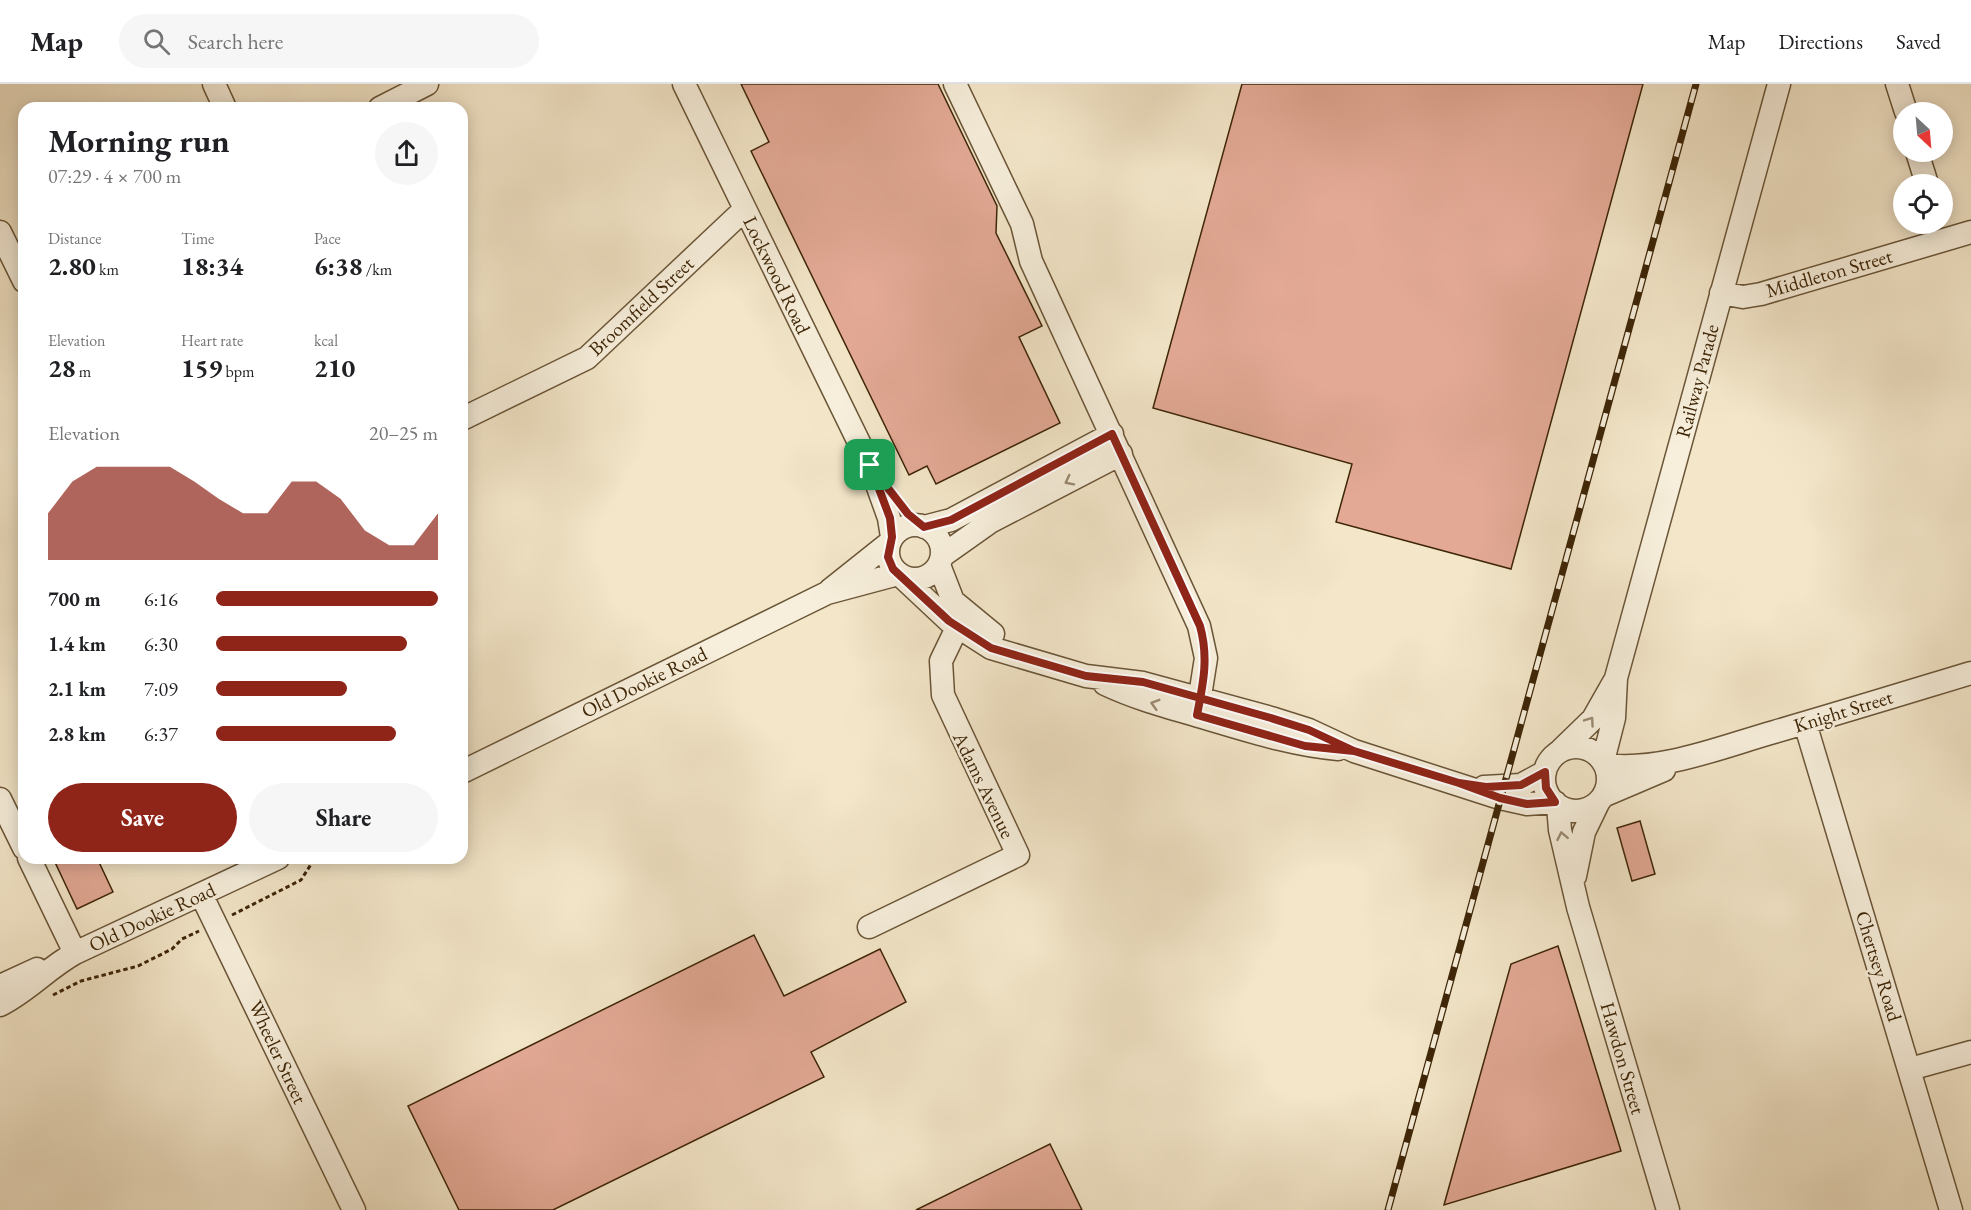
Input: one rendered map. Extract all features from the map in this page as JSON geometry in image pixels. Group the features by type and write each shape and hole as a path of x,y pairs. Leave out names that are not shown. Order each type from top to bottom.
{"street":[{"path":"214,84 222,102"},
{"path":"392,102 427,84"},
{"name":"Lockwood Road","path":"684,84 870,465 890,518 891,540"},
{"path":"955,84 1022,225 1031,261 1200,626 1206,658 1199,706"},
{"name":"Railway Parade","path":"1604,763 1614,718 1616,678 1779,84"},
{"path":"1897,84 1903,102"},
{"name":"Broomfield Street","path":"468,416 587,358 745,209"},
{"path":"0,232 18,269"},
{"name":"Middleton Street","path":"1953,232 1971,232"},
{"name":"Middleton Street","path":"1721,293 1743,297 1761,294 1935,234"},
{"path":"1116,444 951,520 901,529 891,540 888,557 900,575 960,629 991,648 1086,676 1138,699 1199,706 1264,726 1305,746 1354,751 1527,804 1556,803 1575,810 1592,806 1601,798 1608,781 1604,763 1589,749 1571,747 1521,785 1486,787 1459,783"},
{"path":"900,575 918,579 934,572 940,560 990,522 1116,444"},
{"name":"Lockwood Road","path":"870,465 921,526"},
{"path":"921,526 938,538 940,560 948,594 956,606 1023,657"},
{"name":"Old Dookie Road","path":"827,593 891,540"},
{"name":"Old Dookie Road","path":"468,769 827,593 900,575"},
{"name":"Adams Avenue","path":"869,927 1018,855 943,695 940,661 954,634 960,629"},
{"name":"Knight Street","path":"1604,763 1620,766 1656,763 1715,749 1971,673"},
{"name":"Railway Parade","path":"1550,763 1593,719 1616,678"},
{"name":"Chertsey Road","path":"1805,723 1951,1210"},
{"name":"Knight Street","path":"1601,798 1715,749"},
{"path":"1550,763 1546,788 1556,803"},
{"name":"Hawdon Street","path":"1578,907 1575,876 1578,856 1584,832 1601,798"},
{"path":"0,799 18,836"},
{"name":"Hawdon Street","path":"1556,803 1578,907 1668,1210"},
{"path":"31,864 67,958"},
{"name":"Old Dookie Road","path":"0,986 67,958 201,894 243,865"},
{"name":"Wheeler Street","path":"201,894 354,1210"},
{"name":"Old Dookie Road","path":"0,1005 14,998 67,958"},
{"path":"1910,1069 1971,1052"}],"path":[{"path":"50,996 81,981 138,966 172,949 182,939 301,880 311,864"}],"building":[{"path":"741,84 938,84 997,206 996,233 1042,326 1019,337 1060,423 936,484 927,466 909,475 751,151 769,142"},
{"path":"1242,84 1643,84 1511,569 1336,522 1352,464 1153,408"},
{"path":"1640,821 1655,874 1632,881 1617,828"},
{"path":"56,864 100,864 113,892 77,909"},
{"path":"754,935 784,996 880,949 906,1002 811,1052 824,1077 553,1210 459,1210 408,1106"},
{"path":"1558,946 1621,1151 1444,1205 1511,964"},
{"path":"1050,1144 1082,1210 916,1210"}],"railway":[{"path":"1388,1210 1696,84"}],"route":[{"path":"870,465 890,518 892,537 888,557 893,569 949,621 991,648 1086,676 1143,682 1174,690 1200,698 1271,718 1309,730 1354,751 1500,798 1527,804 1555,802 1549,796 1546,788 1545,772 1521,785 1486,787 1459,783 1354,751 1305,746 1197,715 1200,698 1205,674 1206,658 1200,626 1112,434 951,520 924,527 908,514 870,465"}]}
